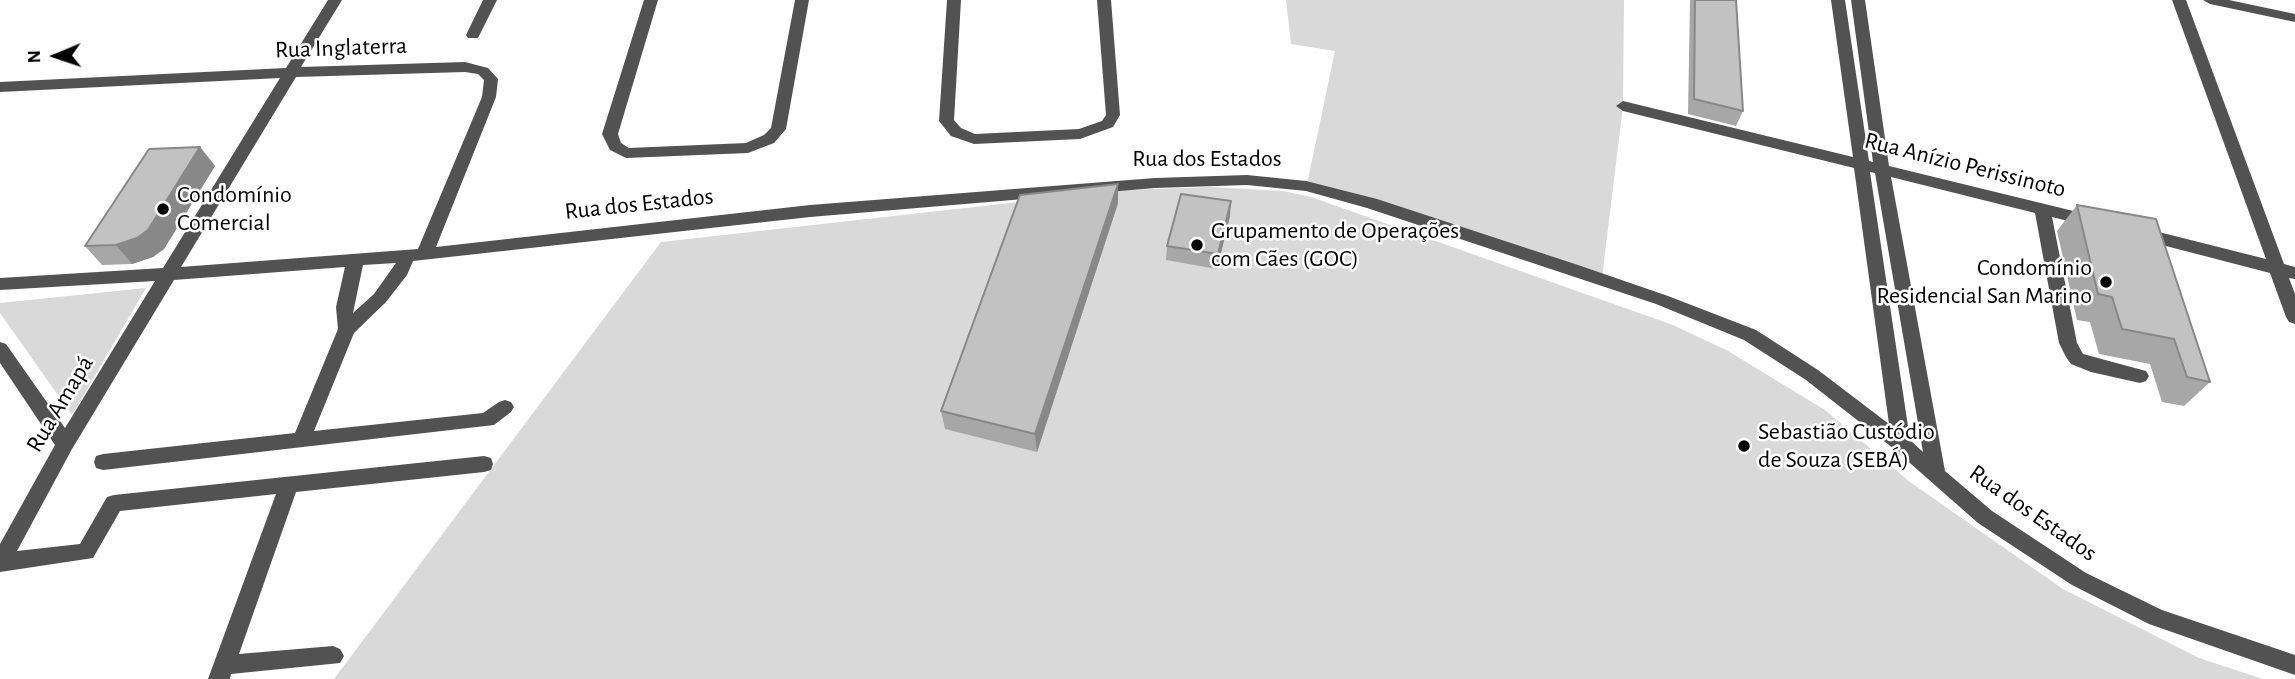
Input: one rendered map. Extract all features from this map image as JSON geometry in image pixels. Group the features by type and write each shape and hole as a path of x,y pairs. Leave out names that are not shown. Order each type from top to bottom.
{"street":[{"name":"Rua Amapá","path":"1,563 65,444 335,0"},
{"path":"473,35 490,0"},
{"path":"651,0 610,134 615,146 626,153 748,148 769,139 778,129 802,0"},
{"path":"954,0 946,121 956,132 974,139 1080,134 1108,124 1113,115 1104,0"},
{"path":"1838,0 1901,444"},
{"path":"1858,0 1882,170 1937,477"},
{"path":"2179,0 2295,317"},
{"path":"2210,0 2295,18"},
{"name":"Rua Inglaterra","path":"0,87 293,72 465,67 483,71 491,79 489,97 415,255"},
{"name":"Rua Anízio Perissinoto","path":"1623,106 2104,225"},
{"name":"Rua dos Estados","path":"0,284 415,255 810,211 1141,184 1247,180 1306,186 1371,203 1572,268 1750,335 1812,375 1901,444 1985,517 2079,579 2156,617 2295,665"},
{"path":"2042,209 2072,352 2077,359 2091,365 2140,376"},
{"path":"2129,231 2295,273"},
{"path":"301,441 347,329 380,298 415,255"},
{"path":"347,329 345,307 356,260"},
{"path":"0,349 65,444"},
{"path":"103,462 487,420 505,407"},
{"path":"1,563 86,552 114,503 484,464"},
{"path":"289,484 222,672 333,656"}],"shaded area":[{"path":"1286,0 1624,0 1623,106 1602,278 1306,189 1335,51 1291,44"},
{"path":"1211,187 1283,191 1311,197 1673,325 1728,351 1825,410 1910,482 2063,589 2199,658 2263,679 334,679 661,242 1126,190"},
{"path":"146,288 72,415 0,313 0,303"}],"building":[{"path":"1695,0 1736,0 1743,111 1694,99"},
{"path":"200,147 148,230 137,238 116,245 85,246 149,149"},
{"path":"1118,184 1035,434 941,411 1020,195"},
{"name":"Grupamento de Operações com Cães (GOC)","path":"1181,194 1231,201 1218,254 1167,246"},
{"path":"2077,205 2156,219 2210,382 2187,377 2174,339 2122,329 2112,297 2098,294"}],"place":[{"name":"Condomínio Comercial","path":"163,209"},
{"name":"Grupamento de Operações com Cães (GOC)","path":"1197,245"},
{"name":"Condomínio Residencial San Marino","path":"2106,282"},
{"name":"Sebastião Custódio de Souza (SEBÁ)","path":"1744,446"}]}
